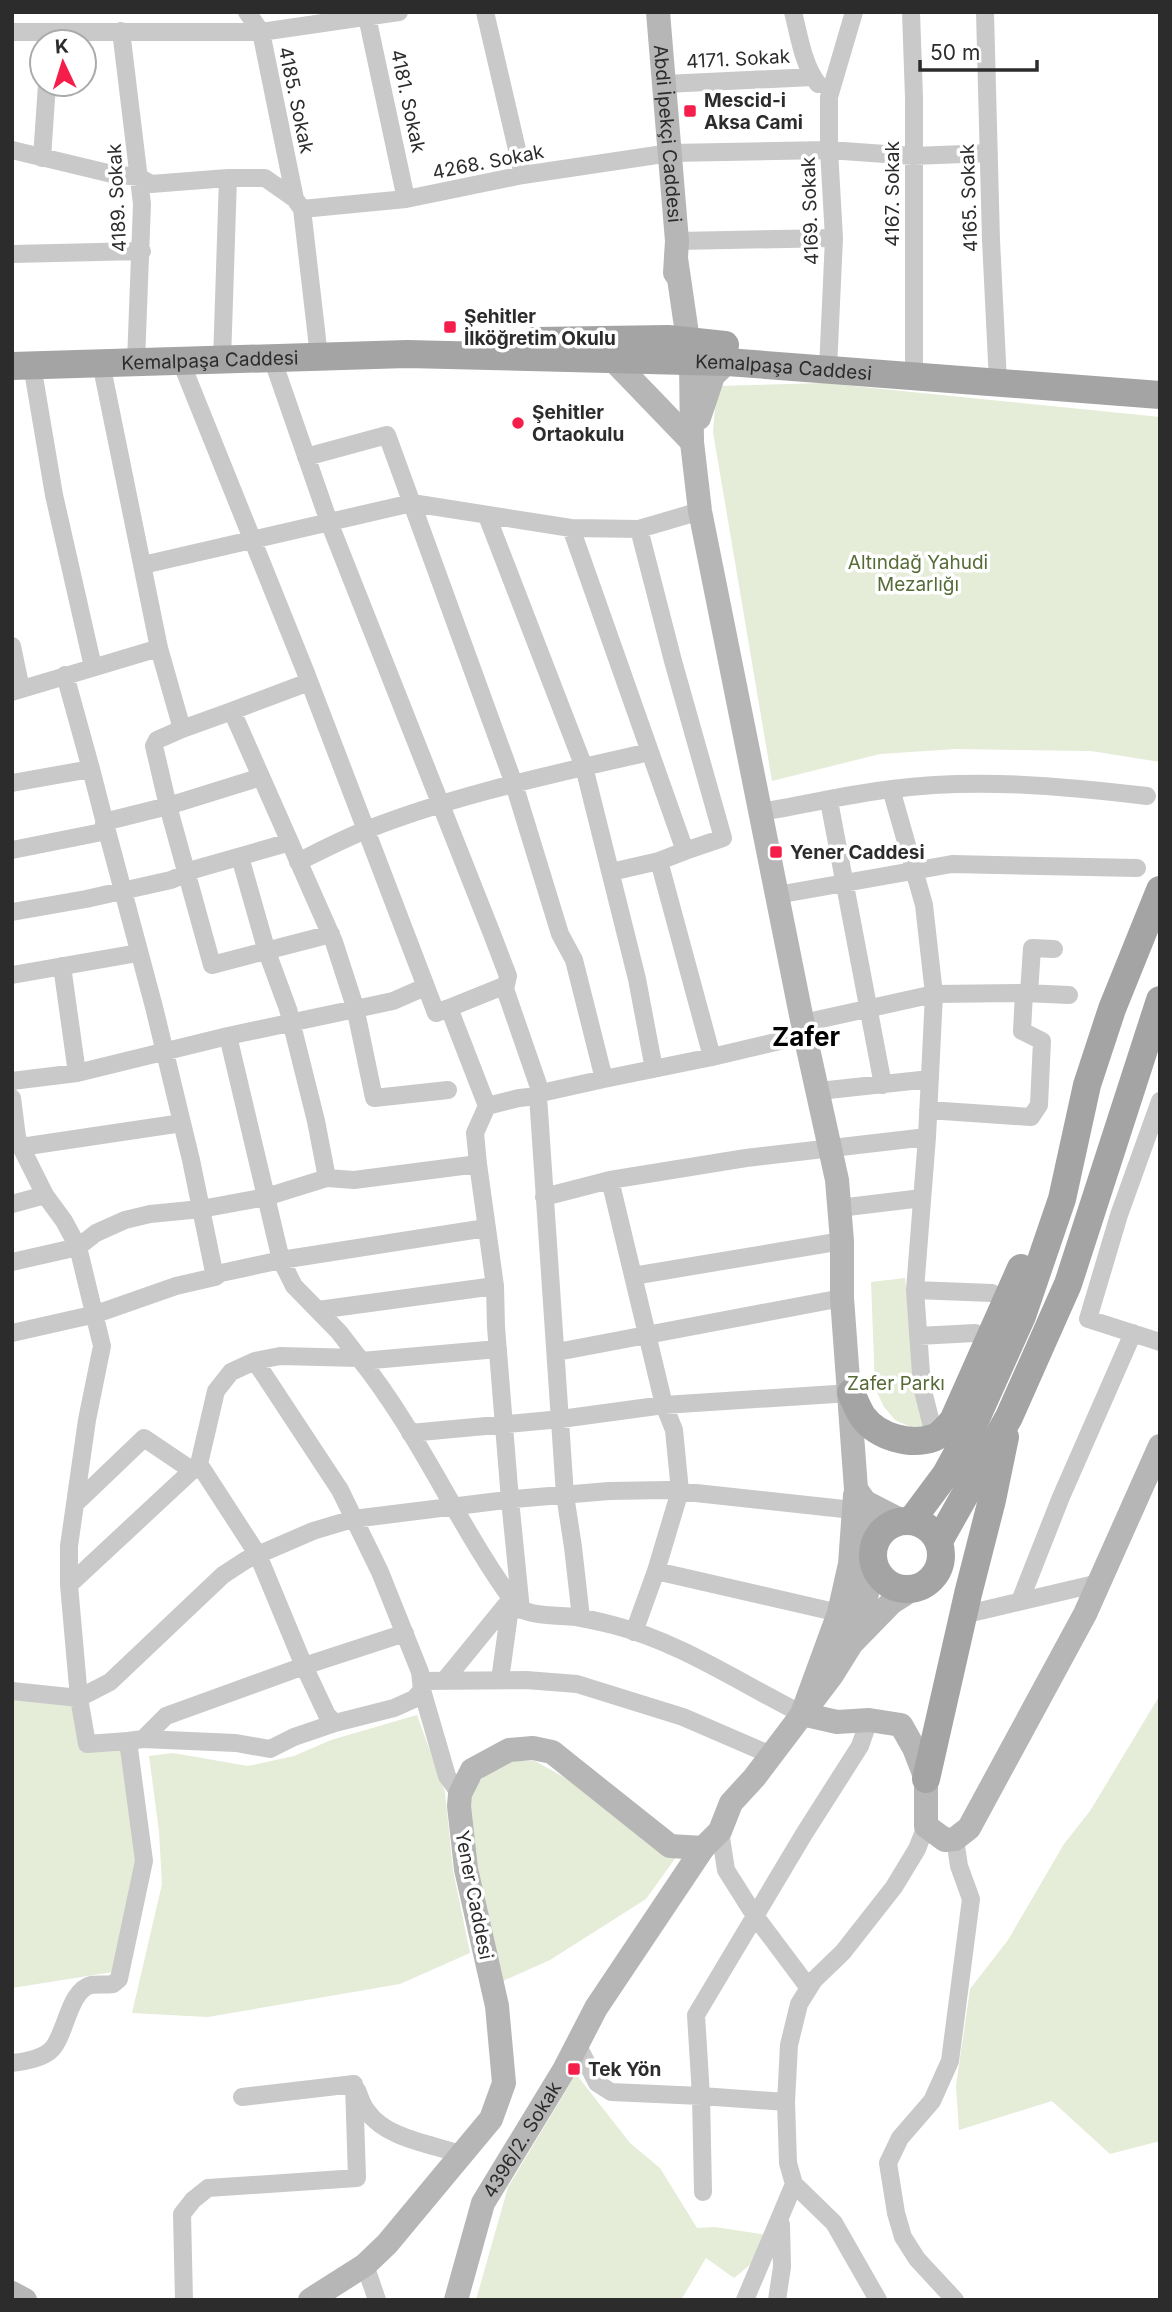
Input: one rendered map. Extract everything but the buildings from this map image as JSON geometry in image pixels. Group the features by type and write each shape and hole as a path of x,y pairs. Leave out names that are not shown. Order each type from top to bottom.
{"main road":[{"name":"Abdi İpekçi Caddesi","path":"658,12 683,306 679,350"},
{"name":"Abdi İpekçi Caddesi","path":"677,249 679,350"},
{"name":"Kemalpaşa Caddesi","path":"407,354 513,342 572,339 679,350 727,362 829,363 998,376 1160,395"},
{"name":"Kemalpaşa Caddesi","path":"22,366 407,354 612,360 679,350"},
{"path":"802,1714 839,1613 850,1564 858,1500 842,1298 842,1241 837,1180 700,511 679,350 829,363"},
{"path":"612,360 692,442"},
{"path":"692,442 706,390 713,376 727,362"},
{"path":"998,376 1160,383"},
{"path":"851,1393 863,1417 874,1428 890,1437 911,1442 935,1438 953,1421 1021,1269 1046,1191 1087,1085 1112,1009 1160,890"},
{"path":"939,1541 1009,1417 1068,1284 1160,1000"},
{"path":"852,1643 866,1599 875,1542 886,1528 907,1521 946,1474 974,1423 1022,1316 1062,1199 1087,1085"},
{"path":"1009,1417 926,1779 926,1826 945,1840 955,1839 969,1828 1085,1614 1160,1446"},
{"path":"858,1500 928,1527 939,1541 942,1559 935,1575 921,1587 912,1589 894,1587 887,1583 880,1576 858,1500"},
{"path":"460,1794 472,1770 509,1750 533,1748 552,1752 670,1846 703,1848 720,1830 731,1803 832,1675 852,1643 891,1603 912,1589"},
{"path":"802,1714 837,1723 869,1720 901,1725 940,1717"},
{"path":"901,1725 914,1748 926,1779"},
{"name":"Yener Caddesi","path":"310,2300 365,2265 387,2244 491,2119 504,2083 497,2006 466,1870 460,1794"},
{"name":"4396/2. Sokak","path":"456,2300 483,2203 578,2044 596,2008 703,1848"}],"street":[{"name":"4185. Sokak","path":"247,12 261,32 298,204 319,356"},
{"path":"98,33 261,32 368,14 399,12"},
{"path":"485,12 523,176"},
{"path":"793,12 813,77 829,97"},
{"name":"4169. Sokak","path":"829,363 834,238 829,97 854,12"},
{"name":"4167. Sokak","path":"911,12 914,370"},
{"name":"4165. Sokak","path":"985,12 998,376"},
{"name":"4181. Sokak","path":"368,14 407,199"},
{"name":"4189. Sokak","path":"121,31 142,204 136,362"},
{"name":"4171. Sokak","path":"665,84 813,77"},
{"path":"42,158 46,98"},
{"path":"12,150 112,174 139,177 151,184 228,177 265,178 298,204"},
{"name":"4268. Sokak","path":"298,204 407,199 523,176 670,153 829,150 913,156 989,153"},
{"path":"222,361 228,177"},
{"path":"677,249 834,238"},
{"path":"12,254 142,251"},
{"path":"272,358 329,522 508,976 505,989 540,1095 544,1197 565,1494 581,1619"},
{"path":"181,362 309,682 436,1013 506,985"},
{"path":"101,363 159,648 182,729"},
{"path":"22,366 93,667"},
{"path":"306,457 387,435 514,784 560,934 574,960 604,1079"},
{"path":"143,565 412,503 571,528 639,529 700,511"},
{"path":"487,516 584,767 637,978 654,1069"},
{"path":"571,528 685,851"},
{"path":"611,872 659,861 723,838 639,529"},
{"path":"12,646 17,690 159,648"},
{"path":"65,675 165,1053 215,1277"},
{"path":"309,682 182,729 157,740 154,746 212,965 331,934"},
{"path":"232,711 331,934 355,1007 374,1098 448,1090"},
{"path":"298,862 365,830 442,805 514,784 649,752"},
{"path":"12,783 91,769"},
{"path":"12,850 105,827 261,777"},
{"path":"761,812 891,789 949,784 1078,788 1147,796"},
{"path":"891,789 924,905 934,994 927,1137 915,1290 922,1387 935,1438"},
{"path":"829,801 883,1085"},
{"path":"12,912 171,880 290,842"},
{"path":"240,857 267,952 291,1022 327,1178"},
{"path":"659,861 712,1058"},
{"path":"777,895 952,864 1137,868"},
{"path":"928,1110 1031,1117 1039,1105 1042,1041 1022,1031 1032,948 1054,949"},
{"path":"12,975 138,953"},
{"path":"62,966 77,1073"},
{"path":"12,1081 77,1073 165,1053 355,1007 393,1001 425,987"},
{"path":"487,1106 712,1058 869,1010 934,994 1069,995"},
{"path":"449,1008 487,1106 475,1133 495,1286 516,1604 500,1680"},
{"path":"228,1036 281,1260 294,1286 360,1359 410,1433 452,1507 516,1604 529,1614 581,1619 634,1632 698,1659 802,1714"},
{"path":"819,1091 930,1079"},
{"path":"12,1098 17,1137 21,1147 45,1195 64,1221 78,1247 102,1346 87,1420 69,1546 69,1585 79,1698 87,1744 136,1740 236,1743 271,1749 294,1737 335,1723 394,1708 414,1699 422,1685 444,1681 500,1680 589,1687 683,1717 771,1755"},
{"path":"1160,1101 1119,1215 1088,1319 1160,1342"},
{"path":"21,1147 182,1123"},
{"path":"544,1197 610,1180 746,1158 927,1137"},
{"path":"12,1262 78,1247 96,1233 125,1220 150,1214 201,1209 266,1197 327,1178 354,1180 478,1164"},
{"path":"610,1180 664,1405 674,1430 680,1491 634,1632"},
{"path":"12,1204 45,1195"},
{"path":"839,1208 922,1198"},
{"path":"12,1334 96,1314 221,1273 281,1260 486,1228"},
{"path":"633,1276 842,1241"},
{"path":"318,1310 495,1286"},
{"path":"915,1290 992,1293"},
{"path":"557,1352 842,1298"},
{"path":"918,1336 975,1333"},
{"path":"1020,1601 1061,1497 1133,1333"},
{"path":"69,1585 196,1467 216,1391 231,1372 255,1361 280,1356 360,1359 498,1349"},
{"path":"255,1361 340,1490 380,1572 420,1672 447,1776 460,1794"},
{"path":"410,1433 561,1419 664,1405 851,1393"},
{"path":"75,1504 144,1438 196,1467 258,1555 304,1666 327,1716 335,1723"},
{"path":"12,1691 79,1698 110,1682 223,1575 246,1560 313,1531 353,1519 609,1491 680,1491 858,1500"},
{"path":"656,1571 839,1613"},
{"path":"963,1615 1099,1583"},
{"path":"444,1681 516,1604"},
{"path":"136,1740 166,1716 405,1633"},
{"path":"703,2192 696,2015 803,1834 860,1746 869,1720"},
{"path":"12,2063 25,2062 51,2051 60,2037 72,2005 83,1990 90,1985 113,1984 119,1979 144,1861 136,1740"},
{"path":"878,2300 834,2223 794,2184 788,2163 786,2102 789,2045 799,2004 808,1988 843,1952 894,1887 917,1849 926,1826"},
{"path":"720,1830 726,1870 755,1916 808,1988"},
{"path":"955,1839 959,1866 971,1899 950,2061 932,2101 900,2138 888,2164 903,2237 917,2259 955,2300"},
{"path":"578,2044 597,2083 611,2092 786,2102"},
{"path":"354,2084 367,2112 398,2137 463,2155"},
{"path":"242,2097 354,2084"},
{"path":"184,2300 182,2214 193,2200 208,2188 357,2178 354,2084"},
{"path":"745,2300 794,2184"},
{"path":"777,2300 782,2267 780,2221"},
{"path":"365,2265 377,2300"},
{"path":"731,2300 754,2277"}],"green space":[{"name":"Altındağ Yahudi Mezarlığı","path":"823,383 1160,417 1160,762 1091,751 956,749 880,754 772,781 713,432 717,386"},
{"name":"Zafer Parkı","path":"905,1278 924,1433 895,1420 884,1407 875,1388 871,1282"},
{"path":"1160,1695 1160,2141 1110,2154 1052,2101 959,2130 956,2086 970,1989 1008,1940 1064,1844 1090,1811"},
{"path":"12,1696 75,1703 82,1752 124,1746 140,1861 113,1972 12,1988"},
{"path":"417,1715 445,1792 453,1870 470,1953 400,1984 208,2017 132,2013 162,1884 159,1831 149,1756 173,1753 248,1766 294,1756 331,1740"},
{"path":"514,1761 535,1761 562,1776 679,1853 646,1899 550,1960 496,1984 466,1803 485,1776"},
{"path":"576,2074 630,2143 660,2168 697,2228 715,2227 773,2236 751,2264 734,2278 706,2258 681,2300 476,2300 508,2187"}],"place":[{"name":"Mescid-i Aksa Cami","path":"690,111"},
{"name":"Şehitler İlköğretim Okulu","path":"450,327"},
{"name":"Şehitler Ortaokulu","path":"518,423"},
{"name":"Yener Caddesi","path":"776,852"},
{"name":"Tek Yön","path":"574,2069"}],"district":[{"name":"Zafer","path":"806,1036"}]}
